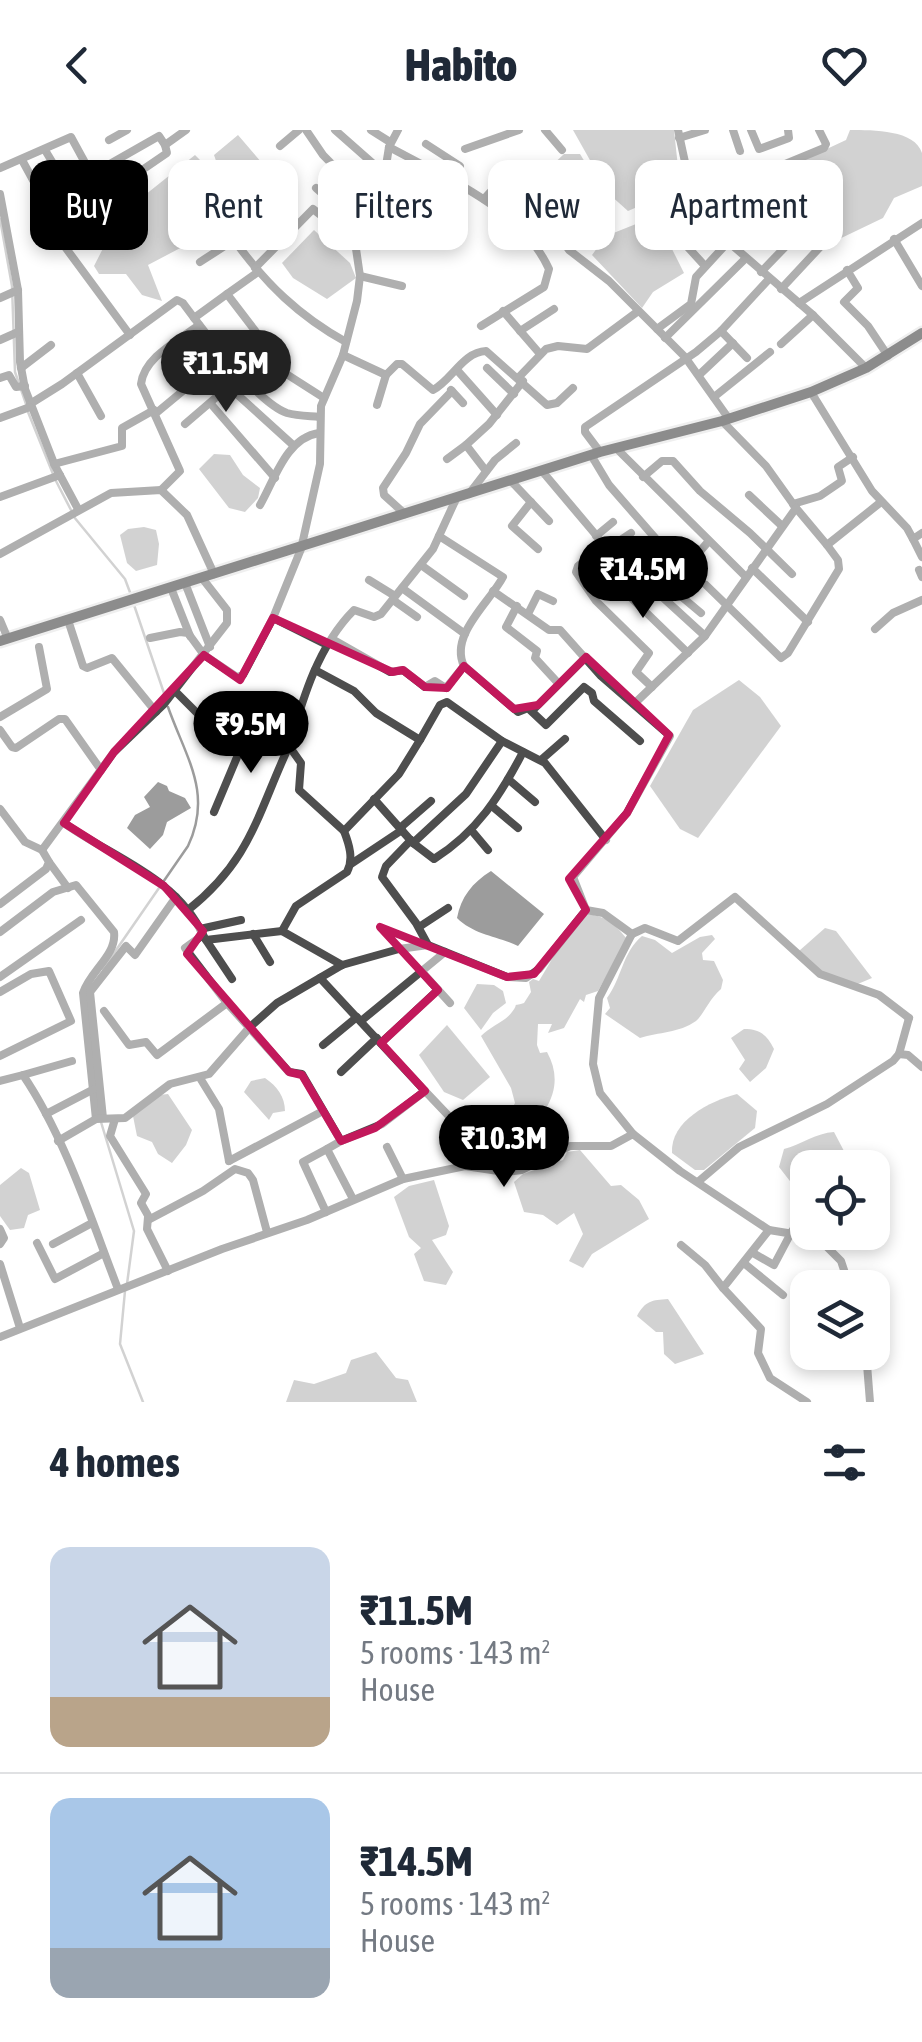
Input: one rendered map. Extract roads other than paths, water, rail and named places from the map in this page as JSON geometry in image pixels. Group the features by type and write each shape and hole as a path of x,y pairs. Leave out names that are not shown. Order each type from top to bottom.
{"main road":[{"path":"4,640 595,454 726,420 811,392 866,368 922,334"}],"street":[{"path":"109,140 127,130"},
{"path":"165,145 185,130"},
{"path":"280,146 303,130 328,160"},
{"path":"335,130 369,160"},
{"path":"370,130 417,160"},
{"path":"387,160 389,144 398,130"},
{"path":"465,149 519,130"},
{"path":"545,130 562,150"},
{"path":"684,160 678,134 706,130"},
{"path":"733,130 740,151"},
{"path":"751,130 759,149 789,138 788,130"},
{"path":"797,160 824,148 820,130"},
{"path":"0,168 45,150 69,134 94,173 157,133 167,153 148,166"},
{"path":"426,144 451,160"},
{"path":"45,150 51,160"},
{"path":"22,160 30,175"},
{"path":"468,190 488,203"},
{"path":"0,194 22,387 74,512"},
{"path":"484,200 488,195"},
{"path":"0,554 117,492 160,490 180,471 140,384 142,371 256,270 313,209 318,213"},
{"path":"799,303 922,223"},
{"path":"894,239 922,286"},
{"path":"200,262 232,240 291,306 346,342"},
{"path":"67,250 130,334"},
{"path":"150,638 180,632 190,636 234,676 241,676 273,618 301,549 320,464 319,417 342,356 360,276 355,250"},
{"path":"481,326 546,284 548,269 540,250"},
{"path":"569,250 604,276 700,375 726,420 838,560 839,570 788,654 781,658 706,585"},
{"path":"691,250 706,266"},
{"path":"656,329 691,304 696,277 720,250"},
{"path":"738,250 814,315 866,368"},
{"path":"760,272 782,250"},
{"path":"781,289 817,250"},
{"path":"666,338 746,258"},
{"path":"847,270 858,288 844,302 868,326 888,356"},
{"path":"360,276 402,286"},
{"path":"663,547 609,484 585,427 721,331 769,280"},
{"path":"0,298 14,291"},
{"path":"226,294 277,368 324,398"},
{"path":"0,418 28,407 174,300 183,303 242,376 283,411 319,417"},
{"path":"520,331 554,309"},
{"path":"503,311 540,354"},
{"path":"447,460 498,415 540,354 558,346 588,349 637,312"},
{"path":"782,344 814,315"},
{"path":"721,331 747,358"},
{"path":"0,340 15,333"},
{"path":"700,375 733,343"},
{"path":"21,368 51,344"},
{"path":"377,405 386,375 397,364 433,390 445,383 470,354 486,350 550,406 573,388"},
{"path":"714,396 770,352"},
{"path":"54,464 122,446 122,428 154,412 225,356"},
{"path":"342,356 386,375"},
{"path":"487,368 514,394"},
{"path":"457,370 498,415"},
{"path":"78,373 100,416"},
{"path":"0,378 11,376 22,387"},
{"path":"184,424 242,376"},
{"path":"445,383 463,403"},
{"path":"229,387 293,445"},
{"path":"405,514 384,495 383,488 420,424 452,391"},
{"path":"811,392 881,502 907,528 922,558"},
{"path":"211,404 276,478"},
{"path":"260,505 293,445 303,436 319,434"},
{"path":"469,494 516,442"},
{"path":"466,445 486,471"},
{"path":"617,449 746,577"},
{"path":"634,704 706,636 794,506 820,496 842,481 838,467 853,457"},
{"path":"643,477 662,461 672,461 792,574"},
{"path":"542,471 598,538 706,636"},
{"path":"0,497 56,476"},
{"path":"511,480 549,521"},
{"path":"160,490 187,516 214,574"},
{"path":"748,495 781,525"},
{"path":"188,910 222,881 243,851 289,746 328,641 354,610 376,617 394,598 440,536 456,499"},
{"path":"532,502 512,526 538,549"},
{"path":"828,545 881,502"},
{"path":"613,522 576,572 596,600 649,653 636,672 652,686"},
{"path":"913,540 922,532"},
{"path":"606,572 612,562 606,554 610,547 631,534"},
{"path":"440,536 503,579 465,634 460,656 464,666 518,712 526,707 546,725 584,687 592,693 594,702 640,741"},
{"path":"662,596 708,542"},
{"path":"590,557 688,654"},
{"path":"421,565 464,596"},
{"path":"752,568 808,622"},
{"path":"42,850 122,743 170,698 229,615 202,578"},
{"path":"369,580 416,616"},
{"path":"185,583 207,651"},
{"path":"670,587 702,614"},
{"path":"171,588 190,636"},
{"path":"402,588 465,634"},
{"path":"494,590 550,631 559,629 670,737 627,813 573,877 586,910"},
{"path":"528,614 538,594 552,601"},
{"path":"875,628 893,613 922,600"},
{"path":"516,606 505,625 537,651 536,659 558,682"},
{"path":"273,618 390,672 403,670 425,686 435,682 446,688 464,666"},
{"path":"0,620 4,640"},
{"path":"68,620 83,666 112,658 156,712"},
{"path":"0,717 47,689 38,647"},
{"path":"532,712 586,657"},
{"path":"315,670 354,690 376,713 420,740"},
{"path":"170,698 220,736"},
{"path":"344,831 399,774 444,701 502,741 540,760 606,840"},
{"path":"0,730 16,748 59,719 65,719 101,770"},
{"path":"214,812 250,730 289,746 301,763 299,790 344,831 351,864"},
{"path":"540,760 565,739"},
{"path":"428,946 419,927 382,878 386,866 466,794 502,741"},
{"path":"374,799 412,842 434,859 472,830 492,807 523,752"},
{"path":"508,780 536,802"},
{"path":"282,931 296,906 343,875 351,864 401,829 431,801"},
{"path":"492,807 518,828"},
{"path":"0,809 25,842 42,850 68,888"},
{"path":"64,823 90,841 122,855 176,897 232,979"},
{"path":"472,830 488,850"},
{"path":"0,904 44,872 48,862"},
{"path":"0,932 53,892 80,887 116,938 135,955 176,897"},
{"path":"790,1232 770,1230 680,1171 633,1134 600,1093 593,1064 599,998 632,934 645,928 678,941 735,896 820,974 879,995 909,1018"},
{"path":"419,927 448,908"},
{"path":"586,910 603,913 632,934"},
{"path":"58,1141 99,1119 130,1115 170,1084 209,1074 250,1026 285,998 342,966 384,952 428,946 507,977 526,978 539,969 586,910"},
{"path":"0,977 81,920"},
{"path":"241,920 203,935 186,946 185,951 289,1072 302,1074 341,1141"},
{"path":"203,935 282,931 342,966"},
{"path":"252,934 270,962"},
{"path":"99,1119 84,993 116,938"},
{"path":"99,1119 90,992 126,946"},
{"path":"323,1045 446,952"},
{"path":"0,992 31,974 49,971 71,1021 0,1056"},
{"path":"421,971 450,1003"},
{"path":"320,978 462,1130 483,1166"},
{"path":"341,1072 438,990"},
{"path":"104,1012 128,1045 146,1042 157,1055 227,1003"},
{"path":"909,1018 922,1015"},
{"path":"700,1181 739,1147 827,1104 899,1054 909,1018"},
{"path":"899,1054 922,1068"},
{"path":"0,1081 72,1061"},
{"path":"23,1075 46,1114 104,1253 124,1287"},
{"path":"200,1078 219,1108 232,1165 251,1176 267,1232"},
{"path":"46,1114 94,1089"},
{"path":"326,1212 303,1162 382,1124 425,1091"},
{"path":"148,1218 153,1220 232,1165 323,1111"},
{"path":"115,1118 110,1136 146,1194 141,1203 148,1218 147,1229 168,1270"},
{"path":"0,1337 404,1179 453,1167 522,1170 570,1146 611,1146 633,1134"},
{"path":"386,1147 404,1179"},
{"path":"326,1149 353,1199"},
{"path":"53,1244 92,1223"},
{"path":"0,1228 4,1238 0,1244"},
{"path":"723,1288 770,1230"},
{"path":"753,1253 774,1265 790,1236"},
{"path":"37,1243 55,1279 104,1253"},
{"path":"681,1245 708,1268 760,1329 758,1353 770,1378 807,1402"},
{"path":"0,1264 20,1328"},
{"path":"745,1264 783,1295"},
{"path":"867,1370 870,1402"}],"waterway":[{"path":"0,219 12,286 15,372 26,404"},
{"path":"28,412 53,474"},
{"path":"56,481 71,510"},
{"path":"74,517 125,579 131,595"},
{"path":"133,602 166,699"},
{"path":"103,969 188,846 195,827 198,809 194,776 168,707"},
{"path":"101,1122 134,1231 127,1284"},
{"path":"125,1291 120,1344 143,1402"}]}
